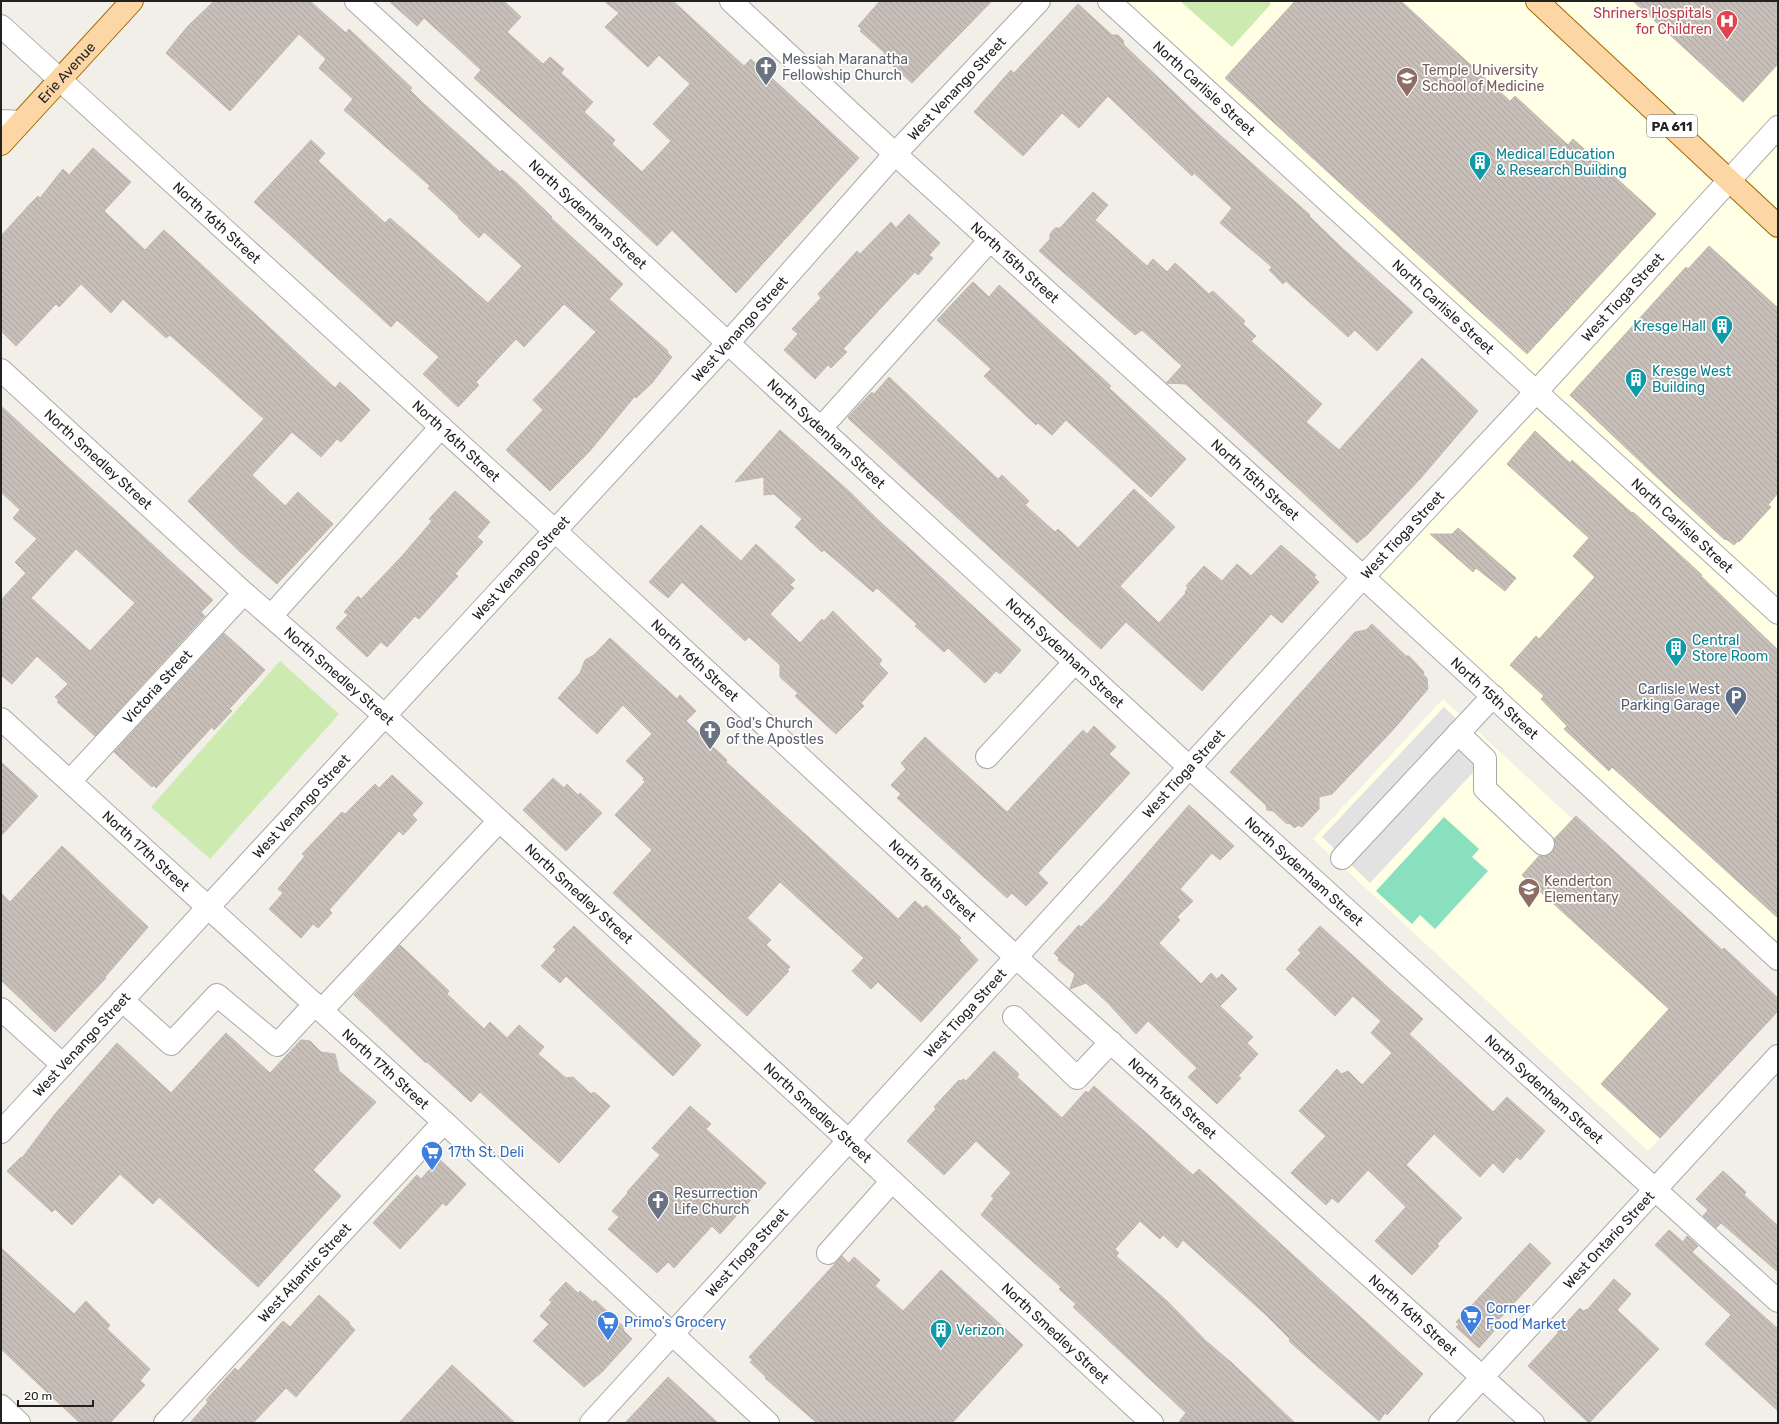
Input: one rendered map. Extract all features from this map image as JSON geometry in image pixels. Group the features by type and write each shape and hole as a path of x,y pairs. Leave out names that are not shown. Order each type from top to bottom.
{"main road":[{"name":"Erie Avenue","path":"1,144 11,122 60,80 132,1"},
{"name":"PA 611","path":"1537,1 1778,226"}],"street":[{"name":"North Sydenham Street","path":"356,1 1189,768 1778,1301"},
{"name":"North 15th Street","path":"731,1 895,154 1363,577 1778,959"},
{"name":"West Venango Street","path":"1,1132 554,530 728,343 895,154 1039,1"},
{"name":"North Carlisle Street","path":"1109,1 1778,613"},
{"name":"North 16th Street","path":"1,26 554,530 1017,958 1483,1376 1533,1423"},
{"name":"West Tioga Street","path":"590,1423 1017,958 1363,577 1536,392 1778,127"},
{"path":"821,428 990,240"},
{"name":"North Smedley Street","path":"1,370 244,593 384,715 849,1141 1152,1423"},
{"path":"270,616 441,427"},
{"name":"Victoria Street","path":"71,780 244,593"},
{"path":"987,757 1075,662"},
{"path":"1342,858 1493,696"},
{"name":"North 17th Street","path":"1,719 71,780 319,1007 768,1423"},
{"path":"1458,733 1485,759 1485,789 1543,844"},
{"path":"122,1000 171,1044 216,995 277,1045 319,1007 499,821"},
{"path":"1,1009 62,1065"},
{"path":"1014,1017 1077,1078 1111,1042"},
{"name":"West Ontario Street","path":"1440,1423 1656,1191 1778,1056"},
{"name":"West Atlantic Street","path":"165,1423 444,1122"},
{"path":"828,1253 892,1181"},
{"path":"1,1406 19,1423"}],"shaded area":[{"path":"1109,1 1778,1 1778,958 1363,577 1536,392"},
{"name":"Kenderton Elementary","path":"1443,699 1778,1010 1648,1151 1313,839"},
{"path":"1444,707 1492,752 1370,883 1322,837"}],"green space":[{"path":"1180,1 1268,1 1271,4 1232,47"},
{"path":"280,661 339,714 210,859 151,807"},
{"path":"1444,817 1479,849 1472,857 1488,871 1435,929 1420,915 1412,924 1376,891"}],"building":[{"path":"214,1 310,1 346,33 349,29 412,88 410,90 422,102 500,172 502,170 516,182 552,217 551,218 623,284 609,299 668,351 667,352 672,357 652,383 636,398 635,396 589,452 550,491 506,450 543,410 533,400 596,332 564,304 524,347 516,339 476,382 479,385 458,407 423,374 439,357 397,320 391,327 254,202 311,140 325,153 318,161 385,223 390,218 488,303 522,266 484,232 479,238 428,188 430,186 344,110 353,99 319,68 326,59 299,34 230,111 166,53 187,27"},
{"path":"389,1 504,1 521,17 507,32 543,64 550,57 564,69 561,73 593,102 584,112 615,140 612,144 642,172 671,141 653,124 690,84 659,55 648,67 605,27 619,13 604,1 673,1 744,66 751,59 859,158 736,293 672,230 657,246 524,122 474,78 481,70 466,56 424,18 417,26"},
{"path":"880,1 992,1 912,83 882,56 885,53 860,31 862,29 858,26"},
{"name":"Temple University School of Medicine","path":"1295,1 1401,1 1510,101 1515,96 1568,145 1573,139 1656,214 1527,354 1225,78"},
{"name":"Shriners Hospitals for Children","path":"1633,1 1778,1 1778,64 1743,102"},
{"path":"1078,4 1112,35 1118,35 1123,40 1124,45 1203,120 1310,215 1309,216 1341,247 1413,312 1377,351 1355,330 1348,337 1286,281 1283,284 1269,270 1272,267 1220,223 1232,208 1194,173 1192,176 1108,96 1079,128 1062,113 1023,156 974,112 1011,70 1014,73"},
{"path":"93,148 131,182 104,211 145,250 164,230 335,388 340,382 370,410 341,442 337,439 321,457 292,432 252,475 285,506 298,492 333,524 277,584 239,551 188,501 264,419 170,335 166,338 123,299 111,313 81,284 59,307 56,304 16,346 1,331 1,236 38,196 40,198 63,169 69,175"},
{"path":"1093,192 1108,205 1095,220 1147,266 1153,259 1167,272 1175,263 1209,294 1213,291 1245,321 1243,324 1256,336 1251,341 1322,404 1306,422 1339,450 1422,358 1478,411 1420,479 1367,535 1357,543 1186,384 1166,383 1182,366 1142,330 1135,335 1039,251 1050,239 1050,234 1055,228 1060,228"},
{"path":"909,214 940,243 929,255 933,258 918,275 915,272 843,349 847,352 831,368 828,365 815,379 784,350 798,334 792,329 821,298 818,294 857,251 860,254 891,222 896,228"},
{"path":"1709,246 1778,308 1778,493 1768,505 1771,507 1739,542 1738,541 1734,545 1726,539 1725,540 1570,395 1686,267 1688,269"},
{"path":"973,282 989,297 999,285 1111,386 1109,388 1186,459 1151,497 1066,420 1052,435 1038,423 1036,425 984,376 991,369 937,320"},
{"path":"889,377 998,479 1002,475 1029,501 1025,505 1055,532 1058,529 1078,548 1134,489 1175,527 1120,586 1159,623 1186,593 1185,592 1188,588 1186,586 1204,566 1222,581 1237,564 1251,576 1281,545 1316,575 1314,577 1319,582 1282,623 1271,614 1202,691 1126,622 1101,649 849,419 848,417 872,392 874,394"},
{"path":"1,406 213,600 201,612 205,616 95,736 57,702 59,701 55,697 68,684 37,656 12,684 1,675 1,600 26,573 15,562 37,539 13,518 20,510 1,492","holes":["76,549 135,603 90,651 31,598"]},
{"path":"780,430 851,493 876,518 1021,650 1000,674 996,671 985,683 948,648 944,652 915,626 917,624 877,588 873,592 824,550 822,552 795,527 802,519 774,494 764,495 764,477 735,482"},
{"path":"1535,431 1570,463 1572,460 1632,513 1633,512 1702,575 1701,576 1778,650 1778,918 1612,767 1609,771 1564,729 1567,726 1541,699 1544,696 1510,665 1536,636 1539,639 1595,577 1573,556 1589,538 1507,464"},
{"path":"455,491 490,522 477,537 483,542 455,574 458,576 419,619 415,616 387,647 381,642 367,657 336,628 348,615 344,612 358,596 361,599 403,555 432,521 429,519"},
{"path":"701,525 741,561 756,544 795,580 790,585 794,588 770,614 800,643 822,619 824,621 833,611 882,660 879,664 888,673 861,703 864,706 836,734 795,696 798,693 780,677 780,665 749,637 745,641 682,582 668,598 649,582"},
{"path":"1458,528 1516,578 1505,591 1476,568 1473,572 1430,534 1452,534"},
{"path":"1372,624 1406,656 1409,656 1424,672 1423,674 1427,678 1428,689 1392,731 1332,794 1319,797 1319,809 1302,827 1298,825 1295,828 1289,823 1287,824 1273,811 1267,810 1266,805 1230,772 1355,632 1366,630"},
{"path":"224,633 265,670 229,709 232,711 214,730 212,727 156,788 154,785 152,787 114,752"},
{"path":"610,638 677,699 680,695 696,711 686,721 727,760 726,762 898,919 915,901 923,908 926,905 961,938 959,940 978,960 921,1022 878,982 871,989 852,971 864,958 780,882 747,918 771,940 766,945 790,967 787,970 789,971 747,1016 613,893 652,850 615,815 645,782 643,780 644,778 626,761 652,734 623,705 597,734 558,698 580,673 585,660 594,655"},
{"path":"1094,726 1116,747 1109,754 1130,773 1038,873 1048,883 1026,906 1012,893 1007,898 897,798 901,794 891,785 906,769 901,763 925,737 1007,812 1083,730 1087,734"},
{"path":"1,762 38,796 1,836"},
{"path":"392,775 423,803 412,815 417,820 403,835 399,831 329,910 332,913 318,928 313,924 301,938 269,909 283,893 278,889 305,856 302,854 342,812 345,814 375,784 379,788"},
{"path":"553,778 564,788 567,784 578,795 580,793 602,813 566,851 523,810"},
{"path":"1189,805 1234,846 1220,860 1212,853 1180,889 1193,901 1177,917 1180,920 1159,943 1201,984 1211,973 1217,979 1222,974 1237,989 1220,1006 1253,1037 1247,1043 1258,1054 1238,1076 1241,1078 1217,1104 1188,1077 1197,1068 1148,1021 1136,1034 1108,1003 1086,983 1070,989 1075,974 1058,960 1059,958 1054,953 1079,925 1081,927 1106,901"},
{"name":"Kenderton Elementary","path":"1576,816 1722,950 1724,948 1778,998 1778,1011 1660,1138 1601,1084 1669,1009 1522,875 1539,856 1546,856 1552,852 1555,847 1554,839"},
{"path":"62,846 148,927 105,977 106,978 55,1032 1,980 1,893 10,902"},
{"path":"574,926 701,1045 673,1076 566,976 560,983 541,966 556,950 553,947"},
{"path":"1320,926 1423,1019 1409,1034 1493,1112 1507,1097 1545,1131 1520,1160 1517,1157 1503,1173 1493,1163 1480,1177 1434,1134 1406,1165 1462,1218 1437,1244 1439,1246 1412,1275 1375,1241 1406,1207 1368,1170 1338,1203 1332,1198 1326,1205 1291,1173 1326,1136 1299,1111 1337,1069 1341,1074 1348,1071 1362,1085 1392,1053 1371,1033 1381,1021 1353,996 1335,1016 1286,969 1301,953 1298,950"},
{"path":"400,945 449,991 447,994 484,1029 490,1022 507,1038 519,1025 544,1047 538,1054 566,1078 573,1077 591,1094 594,1092 610,1106 559,1163 480,1092 471,1102 427,1062 426,1063 354,995"},
{"path":"226,1033 270,1073 301,1040 310,1041 321,1052 335,1054 339,1071 376,1102 313,1170 341,1196 258,1287 159,1197 153,1204 120,1174 72,1225 55,1209 52,1212 7,1171 21,1157 22,1158 55,1114 117,1043 171,1093"},
{"path":"994,1051 1019,1074 1017,1077 1062,1118 1086,1091 1088,1093 1094,1086 1193,1175 1199,1169 1423,1374 1387,1415 1385,1413 1379,1421 1289,1341 1290,1339 1265,1314 1183,1240 1177,1248 1163,1235 1160,1239 1140,1221 1115,1249 1119,1253 1116,1256 1167,1301 1206,1341 1232,1363 1295,1423 1178,1423 1186,1413 1073,1307 1076,1304 1059,1289 1061,1287 981,1215 994,1198 991,1196 1011,1173 976,1141 944,1175 907,1141 936,1109 934,1107 959,1080 961,1081 963,1079 966,1081"},
{"path":"690,1106 711,1124 706,1129 766,1183 720,1234 712,1226 674,1268 668,1262 657,1273 608,1229 619,1217 612,1211 660,1155 652,1148"},
{"path":"439,1159 466,1184 446,1206 443,1203 400,1249 373,1223 417,1175 421,1179"},
{"path":"1723,1171 1746,1192 1744,1195 1778,1226 1778,1272 1721,1223 1716,1228 1703,1216 1708,1210 1696,1199"},
{"path":"1669,1230 1683,1242 1687,1236 1698,1246 1692,1252 1778,1329 1778,1411 1705,1344 1731,1315 1655,1245"},
{"path":"1530,1243 1551,1263 1491,1328 1494,1331 1479,1348 1456,1327 1459,1324 1456,1322"},
{"path":"1,1248 74,1314 86,1301 110,1325 107,1329 150,1369 140,1381 145,1385 110,1423 80,1423 1,1349"},
{"path":"842,1256 849,1263 854,1257 880,1280 875,1286 903,1311 941,1270 1023,1345 952,1423 817,1423 765,1378 766,1377 750,1362 753,1360 749,1357"},
{"path":"1614,1279 1631,1294 1617,1310 1659,1349 1589,1423 1528,1366 1558,1333 1558,1327 1563,1322 1569,1320 1580,1308 1583,1311 1588,1309"},
{"path":"566,1282 578,1293 580,1291 593,1302 595,1300 625,1328 623,1330 632,1339 602,1372 584,1387 533,1341 549,1324 540,1316 552,1302 549,1300"},
{"path":"319,1295 350,1323 349,1324 355,1330 296,1397 286,1388 253,1423 190,1423 208,1402 206,1400 235,1368 238,1371 283,1321 290,1327"},
{"path":"452,1365 515,1423 399,1423"},
{"path":"668,1377 718,1423 625,1423"}],"place":[{"name":"Shriners Hospitals for Children","path":"1727,40"},
{"name":"Messiah Maranatha Fellowship Church","path":"766,86"},
{"name":"Temple University School of Medicine","path":"1407,98"},
{"name":"Medical Education & Research Building","path":"1480,182"},
{"name":"Kresge Hall","path":"1722,346"},
{"name":"Kresge West Building","path":"1636,398"},
{"name":"Central Store Room","path":"1676,668"},
{"name":"Carlisle West Parking Garage","path":"1736,716"},
{"name":"God's Church of the Apostles","path":"710,750"},
{"name":"Kenderton Elementary","path":"1529,908"},
{"name":"17th St. Deli","path":"432,1172"},
{"name":"Resurrection Life Church","path":"658,1220"},
{"name":"Corner Food Market","path":"1471,1336"},
{"name":"Primo's Grocery","path":"608,1342"},
{"name":"Verizon","path":"941,1350"}]}
